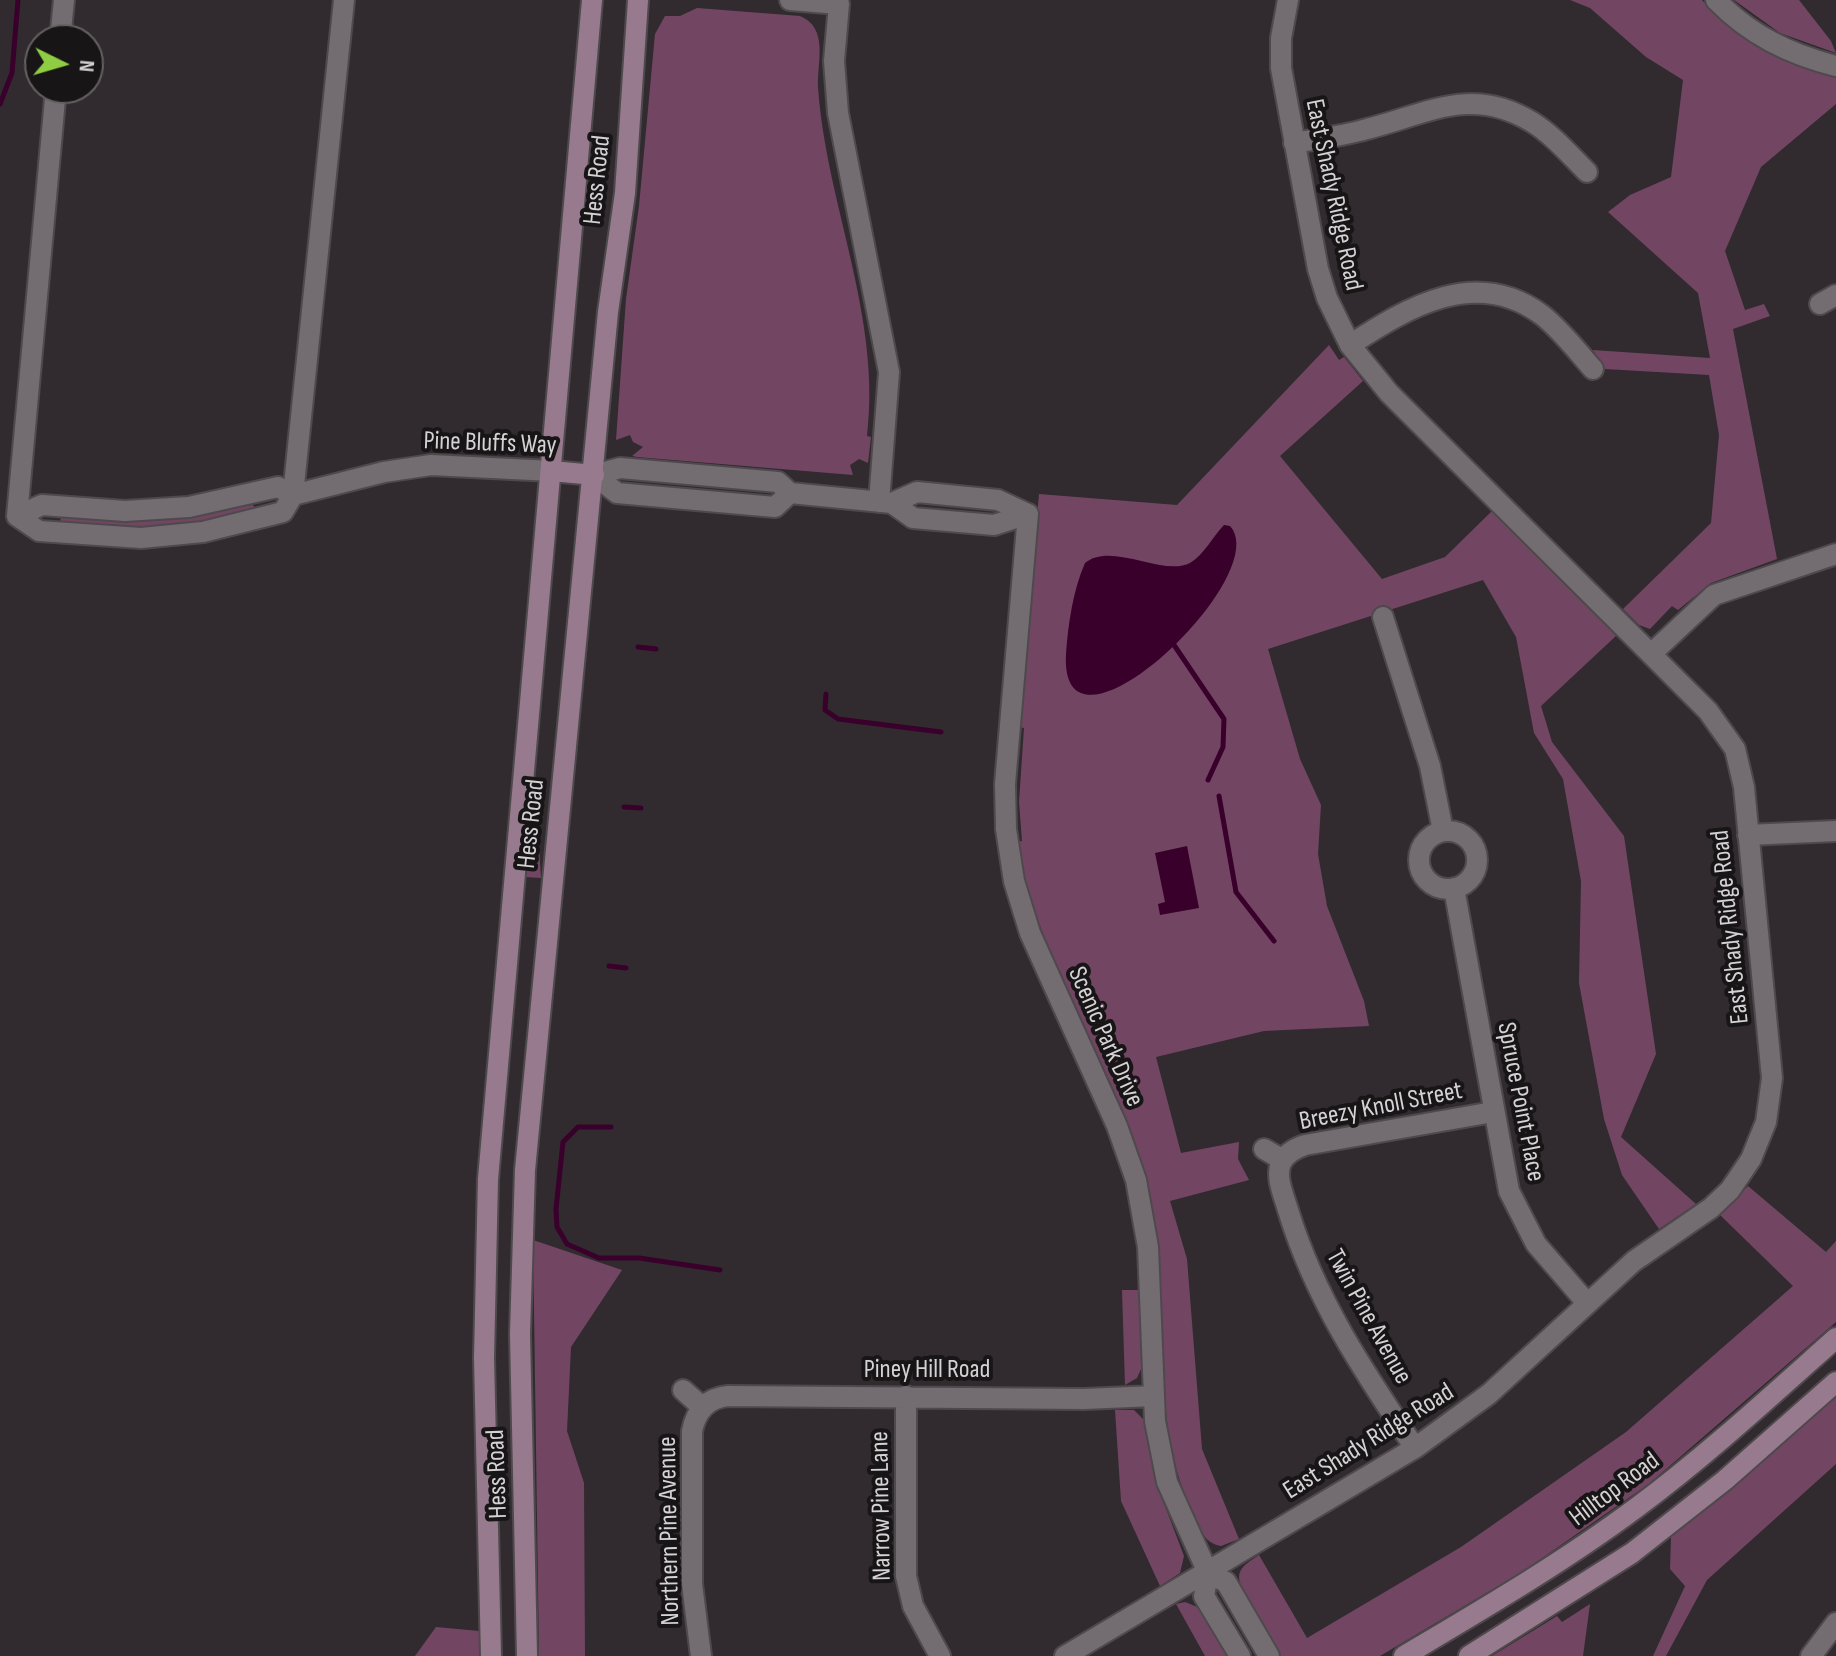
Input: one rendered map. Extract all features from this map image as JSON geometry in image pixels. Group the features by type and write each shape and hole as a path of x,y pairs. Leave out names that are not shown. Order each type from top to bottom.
{"main road":[{"name":"Hess Road","path":"491,1656 484,1358 486,1211 592,0"},
{"name":"Hess Road","path":"527,1656 520,1347 525,1170 610,299 626,178 638,0"},
{"name":"Pine Bluffs Way","path":"552,471 594,475"},
{"name":"Hilltop Road","path":"1404,1656 1526,1583 1618,1521 1706,1453 1836,1338"},
{"path":"1469,1656 1561,1601 1649,1540 1731,1475 1836,1382"}],"street":[{"path":"62,24 64,0"},
{"path":"293,495 344,0"},
{"path":"790,0 839,4 834,61 836,99 889,372 885,502"},
{"name":"East Shady Ridge Road","path":"1065,1656 1415,1448 1489,1394 1645,1253 1721,1200 1747,1166 1764,1129 1771,1070 1741,773 1729,737 1708,711 1389,393 1350,345 1322,284 1294,143 1281,60 1288,0"},
{"path":"1716,0 1745,27 1772,43 1836,66"},
{"path":"1294,143 1366,130 1439,106 1471,103 1505,110 1532,122 1587,172"},
{"name":"Pine Bluffs Way","path":"55,104 17,516 42,505 138,511 203,505 278,487 293,495 384,472 431,465 552,471"},
{"path":"1350,345 1421,302 1448,294 1481,293 1510,299 1535,310 1593,369"},
{"name":"Pine Bluffs Way","path":"594,475 617,493 775,507 790,493 885,502 913,518 994,525 1028,514"},
{"name":"Scenic Park Drive","path":"1028,514 1006,770 1008,844 1019,900 1030,933 1117,1126 1136,1180 1148,1247 1157,1436 1167,1482 1208,1573 1204,1596 1240,1656"},
{"path":"1651,654 1695,609 1725,589 1836,554"},
{"path":"1383,617 1430,766 1443,831"},
{"path":"1443,831 1464,836 1477,854 1472,876 1454,888 1433,885 1420,868 1422,847 1428,838 1443,831"},
{"path":"1748,835 1836,831"},
{"name":"Spruce Point Place","path":"1454,888 1505,1178 1519,1218 1543,1255 1587,1303"},
{"name":"Breezy Knoll Street","path":"1283,1160 1305,1145 1493,1112"},
{"path":"1264,1149 1283,1160"},
{"name":"Twin Pine Avenue","path":"1283,1160 1280,1184 1317,1289 1351,1351 1415,1448"},
{"path":"683,1390 702,1407"},
{"name":"Piney Hill Road","path":"702,1407 728,1396 1072,1399 1154,1396"},
{"name":"Narrow Pine Lane","path":"906,1396 906,1576 917,1616 940,1656"},
{"name":"Northern Pine Avenue","path":"701,1656 692,1584 692,1460 693,1426 702,1407"},
{"name":"Scenic Park Drive","path":"1208,1573 1226,1582 1269,1656"},
{"path":"1811,1656 1836,1623"}],"shaded area":[{"path":"1570,0 1702,0 1731,28 1763,49 1798,65 1836,77 1836,104 1761,167 1725,251 1745,310 1764,304 1770,316 1733,329 1777,559 1711,583 1678,610 1672,606 1650,629 1639,625 1623,609 1711,523 1719,435 1709,375 1605,369 1593,350 1710,358 1698,293 1608,212 1630,195 1671,177 1683,80 1646,57 1590,8"},
{"path":"1734,0 1799,0 1831,41 1836,53 1780,33"},
{"path":"697,8 800,16 809,21 818,37 818,87 823,131 867,348 870,392 867,436 871,437 868,463 859,459 850,465 853,475 637,457 632,456 643,447 633,442 630,435 616,440 626,299 639,206 655,34 665,16 680,16"},
{"path":"1329,345 1339,360 1344,357 1363,381 1280,456 1382,579 1445,557 1492,511 1617,635 1541,706 1552,742 1624,836 1656,1054 1621,1137 1696,1204 1659,1229 1622,1175 1604,1119 1579,983 1581,881 1563,779 1534,733 1516,637 1483,580 1268,649 1300,759 1321,805 1318,854 1327,906 1364,1001 1369,1026 1264,1031 1156,1057 1181,1153 1239,1142 1238,1159 1249,1180 1170,1201 1187,1259 1202,1449 1239,1539 1221,1546 1207,1539 1201,1531 1181,1483 1172,1450 1166,1416 1157,1242 1148,1189 1113,1089 1047,944 1029,894 1017,842 1022,841 1019,802 1024,728 1019,727 1039,494 1177,505"},
{"path":"253,505 256,510 219,520 152,529 60,524 61,515 157,518"},
{"path":"1224,525 1230,526 1236,551 1223,585 1196,622 1163,656 1127,682 1095,695 1073,687 1066,654 1067,643 1074,596 1085,563 1096,557 1109,556 1166,566 1190,563"},
{"path":"529,831 538,831 541,878 525,877"},
{"path":"1187,846 1199,908 1160,915 1158,904 1165,902 1155,853"},
{"path":"1748,1186 1826,1252 1836,1241 1836,1322 1650,1483 1525,1570 1380,1656 1280,1656 1242,1590 1240,1572 1248,1562 1259,1555 1307,1638 1461,1547 1626,1432 1793,1286 1720,1215"},
{"path":"533,1240 622,1270 571,1347 567,1431 584,1483 585,1656 539,1656"},
{"path":"1122,1290 1139,1290 1142,1367 1137,1378 1125,1385"},
{"path":"1836,1397 1836,1464 1707,1580 1666,1656 1653,1656 1685,1586 1670,1569 1671,1537"},
{"path":"1115,1410 1134,1410 1144,1420 1159,1490 1184,1556 1180,1573 1160,1586 1121,1501"},
{"path":"1185,1602 1200,1608 1229,1656 1205,1656 1176,1604"},
{"path":"1590,1604 1583,1656 1492,1656 1557,1616 1562,1622"},
{"path":"436,1627 479,1631 479,1656 415,1656"}],"waterway":[{"path":"0,104 12,73 18,0"},
{"path":"1172,642 1224,719 1223,747 1208,780"},
{"path":"638,647 656,649"},
{"path":"826,694 825,710 838,719 941,732"},
{"path":"1219,796 1236,892 1274,941"},
{"path":"624,807 641,808"},
{"path":"609,966 626,968"},
{"path":"611,1127 578,1127 563,1142 556,1209 557,1227 567,1244 599,1258 639,1258 720,1270"}]}
